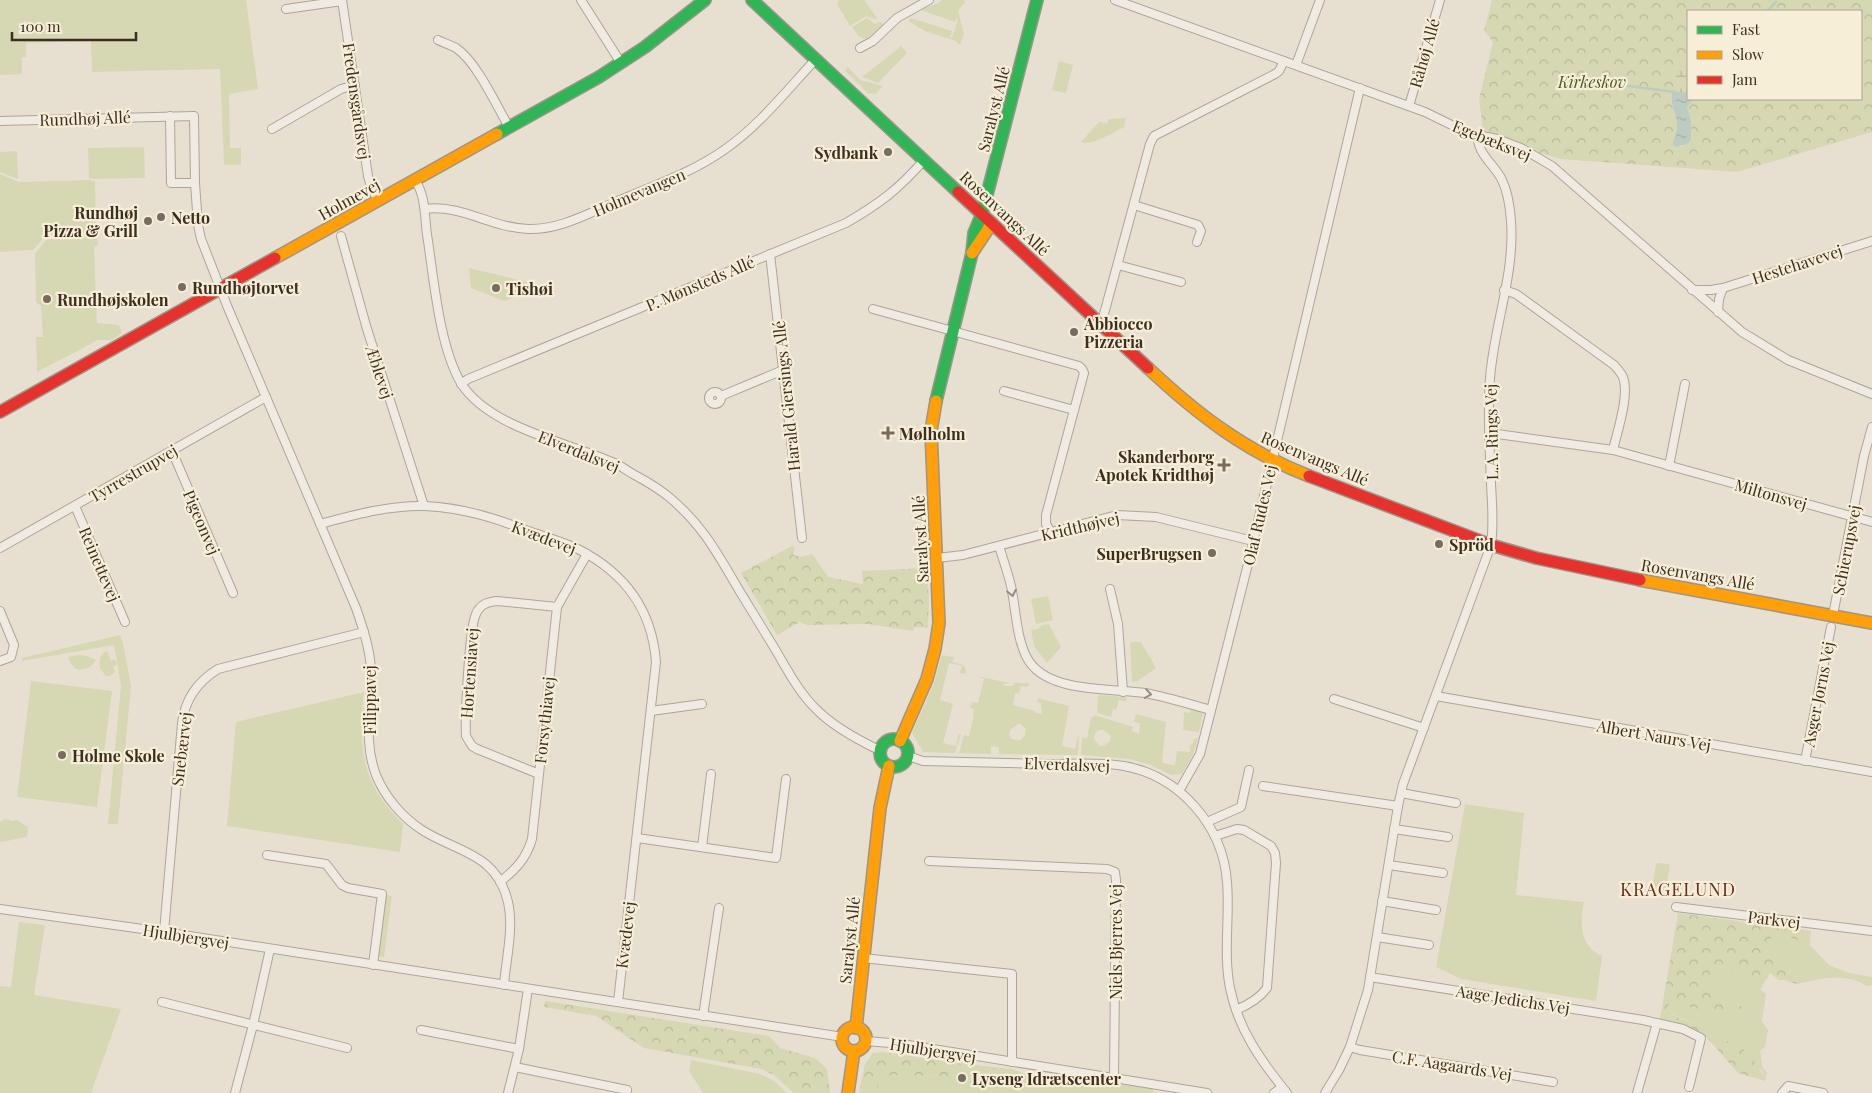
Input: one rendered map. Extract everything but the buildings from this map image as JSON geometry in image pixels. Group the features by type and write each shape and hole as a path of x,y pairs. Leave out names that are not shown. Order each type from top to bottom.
{"street":[{"path":"286,9 342,0"},
{"name":"Fredensgårdsvej","path":"342,0 368,176 371,188 378,201"},
{"path":"581,0 621,63"},
{"name":"Holmevej","path":"0,412 621,63 645,47 705,0"},
{"name":"Rosenvangs Allé","path":"752,0 1154,374 1204,418 1230,436 1272,460 1491,545 1536,558 1832,621 1872,623"},
{"path":"860,48 873,41 897,18 929,0"},
{"name":"Saralyst Allé","path":"900,741 927,679 935,649 939,623 931,431 936,396 972,253 972,240 976,224 982,214 1037,0"},
{"name":"Egebæksvej","path":"1115,0 1426,112 1468,133 1497,139 1521,148 1552,166 1742,332 1788,360 1872,394"},
{"path":"1296,65 1320,0"},
{"name":"Råhøj Allé","path":"1409,106 1440,0"},
{"path":"438,40 455,48 474,67 509,127"},
{"name":"Holmevangen","path":"425,209 449,210 510,227 528,229 542,228 570,221 695,167 725,149 754,124 816,59"},
{"path":"1101,324 1150,144 1154,136 1275,74 1279,71 1284,61"},
{"path":"272,129 341,89 355,85"},
{"name":"Olaf Rudes Vej","path":"1179,791 1200,754 1253,541 1360,88"},
{"path":"170,116 171,183 195,182"},
{"name":"Rundhøj Allé","path":"0,121 194,116 198,225 201,239 221,289"},
{"name":"L.A. Rings Vej","path":"1318,1093 1328,1089 1340,1070 1362,1012 1370,977 1401,793 1491,545 1493,525 1490,376 1510,245 1509,203 1503,181 1493,164 1479,149 1478,135"},
{"name":"P. Mønsteds Allé","path":"462,384 477,376 846,223 881,202 896,190 924,160"},
{"name":"Elverdalsvej","path":"415,180 421,191 425,209 427,240 444,336 453,369 462,384 480,404 513,424 615,463 650,483 669,498 706,535 718,551 791,676 815,708 831,722 860,741 880,751"},
{"path":"1134,206 1198,225 1201,231 1197,242"},
{"name":"Saralyst Allé","path":"972,253 992,223"},
{"name":"Æblevej","path":"341,236 367,329 424,506"},
{"name":"Hestehavevej","path":"1692,290 1723,288 1872,241"},
{"name":"Harald Giersings Allé","path":"770,254 802,538"},
{"path":"1118,265 1181,282"},
{"path":"1718,312 1719,299 1723,288"},
{"name":"Filippavej","path":"221,289 356,608 364,632 371,670 368,733 370,757 377,777 392,804 405,817 422,830 470,853 480,860 500,882 508,902 510,921 504,985"},
{"path":"1504,290 1516,294 1614,366 1622,375 1624,397 1613,450"},
{"path":"873,309 1079,366 1082,369 1084,373 1046,515 1046,524 1052,532"},
{"path":"721,396 783,370"},
{"path":"1669,466 1685,384"},
{"path":"1004,390 1074,410"},
{"name":"Tyrrestrupvej","path":"0,548 266,397"},
{"name":"Schierupsvej","path":"1832,621 1864,456 1872,427"},
{"name":"Miltonsvej","path":"1490,433 1613,450 1872,522"},
{"name":"Pigeonvej","path":"172,451 233,593"},
{"name":"Reinettevej","path":"75,506 125,622"},
{"name":"Kvædevej","path":"320,524 381,510 424,506 477,513 576,548 604,565 628,588 637,600 651,629 656,662 618,1002"},
{"name":"Kridthøjvej","path":"937,558 963,555 1104,517 1130,514 1156,517 1253,541"},
{"path":"999,546 1011,585 1023,649 1027,659 1033,666 1051,678 1086,689 1160,696 1211,710"},
{"name":"Forsythiavej","path":"500,882 519,866 532,839 557,607 587,554"},
{"path":"1110,589 1118,624 1122,692"},
{"name":"Hortensiavej","path":"539,774 477,749 472,746 466,736 472,628 478,610 489,602 497,601 557,607"},
{"path":"0,611 14,649 11,657 0,661"},
{"name":"Asger Jorns Vej","path":"1805,761 1832,621"},
{"name":"Snebærvej","path":"164,932 182,724 192,692 207,676 224,667 364,632"},
{"name":"Albert Naurs Vej","path":"1436,696 1872,772"},
{"path":"1334,700 1424,728"},
{"path":"651,711 702,704"},
{"path":"890,740 900,741 907,749 908,756 906,761 898,767 889,766 882,760 880,751 882,746 890,740"},
{"name":"Elverdalsvej","path":"908,756 924,761 1124,766 1157,777 1179,791 1194,805 1215,836 1225,865 1228,882 1227,967 1236,1010 1248,1040 1285,1092"},
{"name":"Saralyst Allé","path":"856,1028 880,808 889,766"},
{"path":"1207,822 1241,807 1249,770"},
{"path":"702,847 711,774"},
{"path":"637,838 776,858 786,779"},
{"path":"1263,786 1398,806"},
{"path":"1401,793 1456,803"},
{"path":"1215,836 1237,829 1244,830 1270,846 1275,853 1276,863 1267,988 1258,998 1236,1010"},
{"path":"1394,829 1448,837"},
{"path":"267,854 326,864 342,885 348,888 382,894 373,965"},
{"name":"Niels Bjerres Vej","path":"929,861 1107,869 1115,872 1114,1078"},
{"path":"1388,865 1443,874"},
{"path":"1382,901 1436,910"},
{"name":"Parkvej","path":"1676,907 1872,931"},
{"path":"703,1016 718,908"},
{"name":"Hjulbjergvej","path":"0,909 164,932 843,1037"},
{"path":"1376,937 1429,945"},
{"path":"235,1093 270,949"},
{"path":"863,958 1012,974 1012,1062"},
{"name":"Aage Jedichs Vej","path":"1370,977 1656,1023 1682,1029 1701,1038 1689,1087"},
{"path":"508,1093 519,1049 528,988"},
{"path":"162,1002 346,1048"},
{"path":"1636,1093 1656,1023"},
{"path":"856,1028 862,1031 866,1041 863,1047 854,1051 845,1046 843,1037 849,1029 856,1028"},
{"path":"421,1030 519,1049"},
{"name":"Hjulbjergvej","path":"866,1041 902,1044 1207,1093"},
{"name":"C.F. Aagaards Vej","path":"1350,1047 1553,1082"},
{"path":"848,1093 854,1051"},
{"path":"514,1067 627,1090"},
{"path":"1782,1093 1788,1086 1823,1093"},
{"path":"1274,1093 1278,1090 1285,1092"}],"green space":[{"path":"0,0 246,0 258,89 229,94 230,148 241,148 241,165 224,165 220,69 92,72 91,41 26,43 26,57 22,57 22,74 0,75"},
{"path":"839,0 866,0 878,20 866,16 850,26 837,4"},
{"path":"942,0 964,0 965,2 958,11 964,34 960,45 956,41 925,31 908,21 911,18 952,31 950,37 952,38 957,18 955,22 921,10"},
{"name":"Kirkeskov","path":"1492,0 1872,0 1872,132 1737,172 1561,159 1540,153 1483,130 1479,99 1493,42 1484,31"},
{"path":"867,18 875,24 881,22 884,26 865,39 858,36 852,27"},
{"path":"900,45 907,53 878,83 862,77 899,48"},
{"path":"1059,61 1073,65 1066,93 1052,90"},
{"path":"848,67 860,80 883,86 875,94 869,94 845,71"},
{"path":"1687,67 1687,89 1684,94 1675,91 1675,74"},
{"path":"1126,118 1124,127 1096,141 1081,142 1099,122 1107,123 1109,119"},
{"path":"144,147 145,178 89,178 88,148"},
{"path":"17,151 18,179 0,172 0,152"},
{"path":"0,174 19,182 91,180 95,182 96,234 45,236 33,250 0,252"},
{"path":"97,236 98,245 94,247 97,323 119,325 122,333 111,340 98,340 37,372 36,337 43,337 41,306 36,302 35,254 47,239"},
{"path":"469,268 545,286 504,301 471,288"},
{"path":"792,546 795,548 793,555 801,557 812,554 828,577 863,584 862,571 927,568 928,628 915,627 913,631 868,624 807,625 800,622 777,635 741,573"},
{"path":"1048,596 1053,620 1036,624 1031,599"},
{"path":"1049,624 1061,647 1047,663 1034,646 1031,630"},
{"path":"120,635 131,686 118,824 108,824 121,685 114,645 22,661 22,658"},
{"path":"1141,642 1156,668 1136,682 1132,682 1130,643"},
{"path":"107,651 111,661 114,659 117,663 116,666 113,666 115,672 110,676 106,676 100,669 100,658"},
{"path":"79,655 96,660 88,668 76,669 68,657"},
{"path":"942,655 954,657 952,662 961,664 966,668 966,674 960,673 962,666 949,663 940,700 953,704 943,743 956,746 959,734 961,734 955,753 923,752 912,733 934,683"},
{"path":"976,676 1010,683 1004,684 1004,686 1013,686 1014,683 1029,683 1028,687 1021,686 1019,694 1015,693 1013,705 1035,711 1035,713 1042,714 1041,703 1037,702 1038,698 1069,706 1062,746 1075,749 1078,736 1078,755 999,754 999,747 991,746 991,754 959,753 964,735 969,736 974,715 974,709 970,708 972,702 978,703 984,679","holes":["1020,724 1026,729 1025,735 1021,740 1011,739 1009,735 1010,730"]},
{"path":"31,681 112,691 97,807 17,797"},
{"path":"364,692 362,730 366,764 378,794 403,824 400,852 227,826 236,722"},
{"path":"1098,695 1127,697 1126,701 1119,700 1116,710 1113,709 1111,717 1097,713"},
{"path":"1191,708 1203,712 1199,732 1183,730 1184,712 1190,713"},
{"path":"1136,714 1166,722 1162,763 1175,765 1177,751 1190,752 1190,746 1194,739 1198,738 1193,755 1182,774 1171,775 1151,765 1130,759 1081,755 1082,737 1087,738 1091,717 1095,715 1133,727 1132,731 1139,734 1140,723 1134,722","holes":["1099,730 1104,730 1111,736 1110,741 1100,746 1094,739 1095,733"]},
{"path":"1465,804 1524,813 1516,895 1584,902 1582,926 1585,940 1594,951 1602,956 1596,1001 1461,979 1436,967"},
{"path":"5,819 17,820 28,827 27,837 0,842 0,823"},
{"path":"1656,864 1669,864 1670,866 1665,893 1652,890"},
{"path":"384,895 392,896 384,957 370,955 378,897"},
{"path":"1678,913 1811,931 1810,945 1783,935 1774,934 1771,937 1770,948 1767,951 1771,960 1796,977 1797,984 1779,980 1770,973 1762,972 1759,977 1754,978 1714,965 1710,971 1713,984 1718,990 1743,1007 1743,1011 1739,1014 1698,1009 1673,1002 1668,1007 1678,1018 1704,1026 1726,1041 1740,1044 1747,1057 1753,1058 1765,1081 1738,1073 1703,1033 1660,1019"},
{"path":"19,922 45,925 34,995 121,1009 91,1093 0,1093 0,986 11,987"},
{"path":"1774,934 1783,935 1810,945 1829,965 1849,973 1872,977 1872,985 1867,986 1842,978 1797,984 1796,977 1771,960 1767,951 1770,948 1771,937"},
{"path":"1714,965 1754,978 1762,972 1770,973 1760,990 1766,994 1762,1021 1768,1030 1765,1047 1760,1051 1763,1069 1767,1072 1765,1081 1763,1072 1756,1065 1755,1061 1747,1057 1742,1046 1725,1040 1704,1026 1675,1015 1668,1007 1673,1002 1698,1009 1743,1007 1724,995 1713,984 1710,978 1710,971"},
{"path":"545,1001 769,1036 780,1048 815,1058 827,1069 830,1093 794,1093 774,1075 761,1069 644,1048 596,1016 544,1007"},
{"path":"882,1052 965,1064 960,1076 881,1075 876,1093 859,1093 865,1064 873,1053"},
{"path":"691,1060 760,1074 774,1081 787,1093 703,1093 689,1071"},
{"name":"Lyseng Idrætscenter","path":"965,1064 1012,1069 1059,1081 1077,1079 1153,1089 1153,1093 876,1093 881,1075 960,1076"}],"water":[{"path":"1687,89 1687,100 1692,100 1687,107 1691,121 1691,140 1687,144 1676,147 1673,144 1677,127 1672,92 1684,94"}],"waterway":[{"path":"1768,10 1776,2"},
{"path":"1562,79 1593,82"},
{"path":"1614,84 1675,92"}],"traffic: fast":[{"path":"497,134 599,77 645,47 705,0"},
{"path":"752,0 958,192"},
{"path":"936,401 972,253 974,233 982,214 1037,0"},
{"path":"894,739 904,743 908,753 904,763 894,767 884,763 880,753 884,743 894,739"}],"traffic: slow":[{"path":"275,258 497,134"},
{"path":"972,253 992,223"},
{"path":"1148,368 1185,401 1223,430 1264,455 1309,476"},
{"path":"900,741 927,679 935,649 939,623 931,431 936,401"},
{"path":"1640,580 1872,623"},
{"path":"856,1028 880,808 889,766"},
{"path":"854,1027 862,1031 866,1039 862,1047 854,1051 846,1047 842,1039 846,1031 854,1027"},
{"path":"848,1093 854,1051"}],"traffic: jam":[{"path":"958,192 1148,368"},
{"path":"0,412 275,258"},
{"path":"1309,476 1491,545 1536,558 1640,580"}],"place":[{"name":"Sydbank","path":"888,152"},
{"name":"Netto","path":"161,217"},
{"name":"Rundhøj Pizza & Grill","path":"148,221"},
{"name":"Rundhøjtorvet","path":"182,287"},
{"name":"Tishøi","path":"496,288"},
{"name":"Rundhøjskolen","path":"47,299"},
{"name":"Abbiocco Pizzeria","path":"1074,332"},
{"name":"Mølholm","path":"888,433"},
{"name":"Skanderborg Apotek Kridthøj","path":"1224,465"},
{"name":"Spröd","path":"1439,544"},
{"name":"SuperBrugsen","path":"1212,553"},
{"name":"Holme Skole","path":"62,755"},
{"name":"Lyseng Idrætscenter","path":"962,1078"}],"district":[{"name":"KRAGELUND","path":"1678,889"}]}
